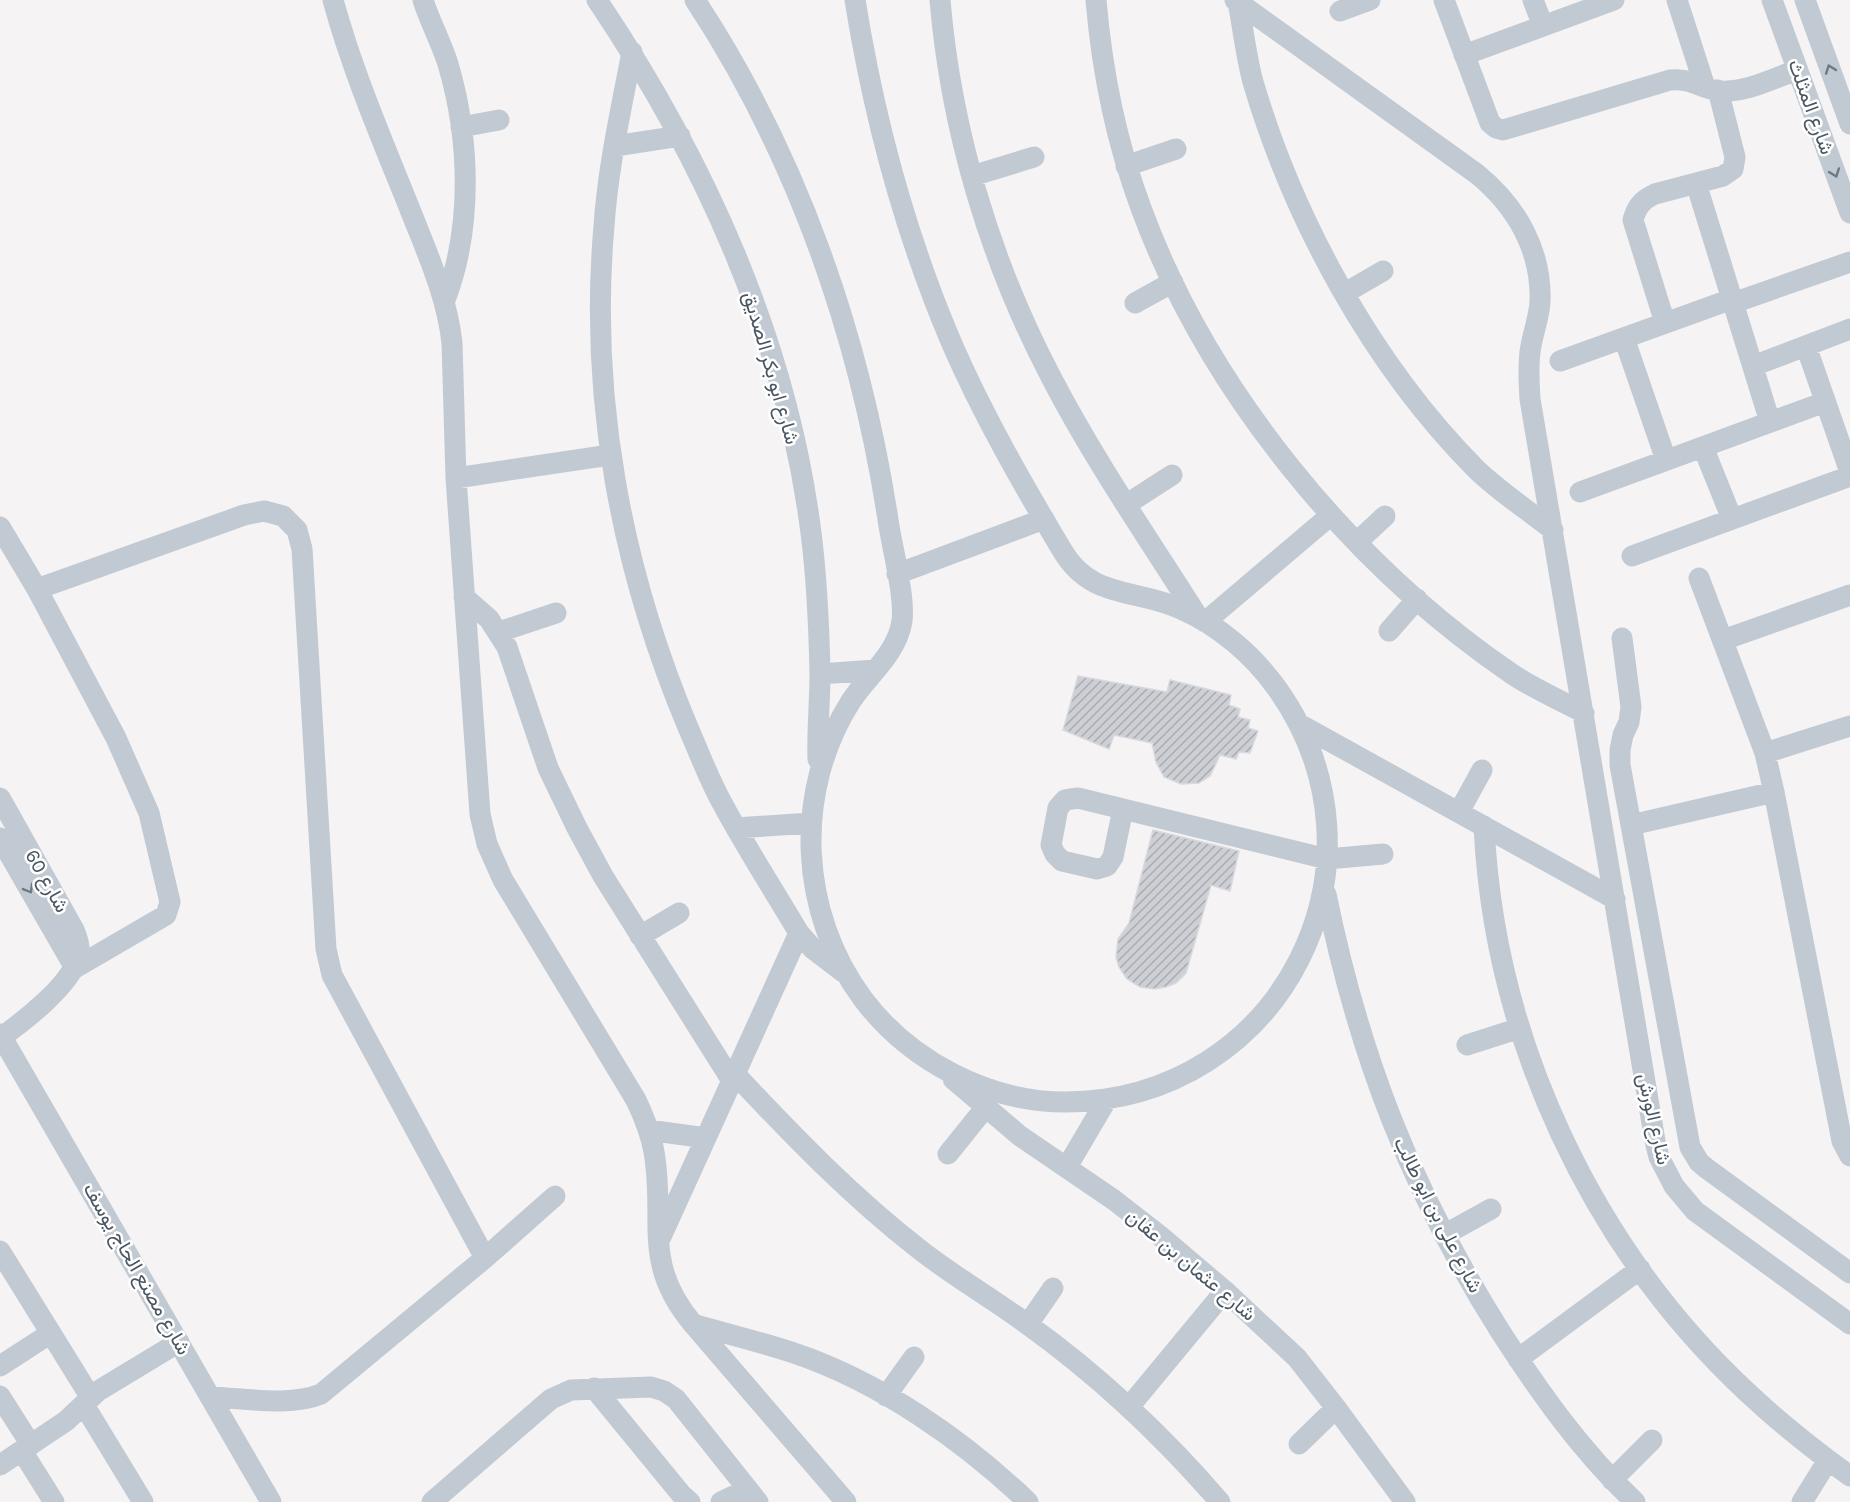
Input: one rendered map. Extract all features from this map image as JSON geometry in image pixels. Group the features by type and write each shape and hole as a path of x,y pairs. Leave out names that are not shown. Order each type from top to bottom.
{"street":[{"path":"333,0 354,69 445,300 452,343 456,478 480,814 487,844 503,880 636,1100 648,1130 656,1168 658,1244 666,1282 673,1297 693,1324 846,1502"},
{"path":"423,0 455,91 464,165 464,221 458,260 445,300"},
{"name":"شارع ابو بكر الصديق","path":"597,0 632,52 680,136 716,207 757,312 789,421 811,532 816,587 820,674 819,772"},
{"path":"695,0 734,64 758,110 802,204 821,253 847,331 868,410 882,479 902,604 901,625 892,648 852,700 838,723 819,772 811,823 810,849 817,902 834,951 847,974 878,1017 917,1052 963,1078 1012,1095 1065,1102 1107,1099 1142,1091 1167,1083 1220,1053 1254,1025 1287,984 1310,937 1324,887 1327,859 1326,808 1321,782 1299,724 1276,687 1260,667 1221,632 1175,606 1111,591 1087,579 1068,561 1006,455 953,345 930,288 909,231 889,162 868,71 855,0"},
{"path":"940,0 956,110 972,176 994,247 1030,334 1073,417 1202,620"},
{"path":"1096,0 1114,123 1141,208 1173,282 1199,332 1248,410 1290,467 1331,516 1417,599 1514,675 1584,713"},
{"path":"1444,0 1490,123 1503,130 1670,80 1694,81 1711,89 1732,91 1797,70"},
{"path":"1533,0 1543,26"},
{"path":"1464,55 1614,0"},
{"path":"1665,323 1634,220 1636,208 1644,199 1655,194 1729,174 1735,163 1711,89 1677,0"},
{"name":"شارع المثلث","path":"1772,0 1850,213"},
{"name":"شارع المثلث","path":"1805,0 1850,124"},
{"path":"1236,1 1252,80 1277,150 1315,237 1345,293 1386,359 1444,434 1477,470 1553,530"},
{"name":"شارع الورش","path":"1236,1 1477,174 1500,194 1517,216 1532,249 1539,285 1540,303 1530,351 1528,382 1655,1141 1666,1172 1679,1193 1695,1211 1850,1324"},
{"path":"632,52 608,179 601,273 602,368 610,455 621,517 646,614 684,718 720,800 799,933 821,956 847,974"},
{"path":"460,127 499,120"},
{"path":"615,146 680,136"},
{"path":"1126,166 1176,149"},
{"path":"972,176 1034,157"},
{"path":"1696,183 1770,422"},
{"path":"1560,361 1665,323 1850,262"},
{"path":"1345,293 1383,271"},
{"path":"1135,303 1173,282"},
{"path":"1753,366 1850,328"},
{"path":"1624,338 1666,460"},
{"path":"1632,556 1850,474 1806,346"},
{"path":"1580,492 1825,402"},
{"path":"1704,447 1732,519"},
{"path":"456,478 610,455"},
{"path":"1127,504 1172,475"},
{"path":"37,589 244,515 264,510 283,516 297,530 302,549 326,949 332,975 484,1258"},
{"path":"1202,620 1331,516"},
{"path":"1357,542 1385,516"},
{"path":"897,574 1044,519"},
{"path":"0,527 37,589 116,738 149,813 170,902 166,915 75,968 51,996 0,1036"},
{"path":"1699,578 1765,753 1842,1141 1850,1155"},
{"path":"1722,640 1850,595"},
{"path":"464,597 489,619 499,632 513,662 548,768 603,876 734,1078 809,1152 920,1250 1028,1324 1129,1407 1169,1446 1220,1502"},
{"path":"1389,631 1417,599"},
{"path":"499,632 556,613"},
{"path":"1622,638 1631,707 1620,750 1620,765 1693,1155 1706,1168 1850,1273"},
{"path":"820,674 875,670"},
{"path":"1299,724 1615,899"},
{"path":"1765,753 1850,726"},
{"path":"1459,813 1482,770"},
{"path":"1631,825 1774,792"},
{"name":"شارع 60","path":"0,798 74,930 79,942 79,955 75,968"},
{"path":"1124,809 1327,859 1383,855"},
{"path":"736,828 811,823"},
{"path":"1484,826 1486,874 1493,919 1502,963 1520,1028 1542,1092 1565,1143 1603,1213 1640,1269 1682,1324 1714,1359 1773,1416 1850,1476"},
{"name":"شارع 60","path":"0,838 75,968"},
{"name":"شارع على بن ابو طالب","path":"1324,887 1346,984 1364,1047 1403,1150 1444,1235 1475,1291 1553,1411 1612,1480 1635,1502"},
{"path":"640,936 679,913"},
{"path":"658,1244 799,933"},
{"path":"1467,1045 1520,1028"},
{"name":"شارع مصنع الحاج يوسف","path":"0,1036 271,1502"},
{"name":"شارع عثمان بن عفان","path":"940,1066 985,1108 1020,1136 1067,1167 1159,1235 1225,1291 1297,1358 1405,1502"},
{"path":"1067,1167 1107,1099"},
{"path":"948,1154 985,1108"},
{"path":"648,1130 706,1138"},
{"path":"210,1396 294,1401 321,1394 555,1196"},
{"path":"1444,1235 1491,1209"},
{"path":"0,1251 51,1334 143,1502"},
{"path":"1518,1359 1640,1269"},
{"path":"1028,1324 1053,1288"},
{"path":"1129,1407 1225,1291"},
{"path":"693,1324 795,1353 886,1396 945,1433 980,1459 1028,1502"},
{"path":"0,1366 51,1334"},
{"path":"0,1466 66,1421 106,1385 179,1342"},
{"path":"886,1396 914,1357"},
{"path":"432,1502 551,1399 572,1390 651,1387 664,1391 676,1399 753,1496 721,1502"},
{"path":"594,1388 690,1502"},
{"path":"0,1396 54,1502"},
{"path":"1299,1444 1336,1408"},
{"path":"1612,1480 1652,1440"},
{"path":"1802,1502 1828,1460"}],"building":[{"path":"1078,676 1167,692 1170,680 1231,695 1229,705 1240,709 1238,717 1250,720 1248,728 1258,731 1250,753 1239,752 1236,759 1220,755 1210,776 1199,783 1181,784 1164,777 1156,762 1152,743 1114,735 1109,749 1063,730"},
{"path":"1153,830 1239,851 1230,891 1211,885 1186,973 1176,983 1154,989 1140,987 1127,979 1116,957 1118,939 1129,923"}]}
